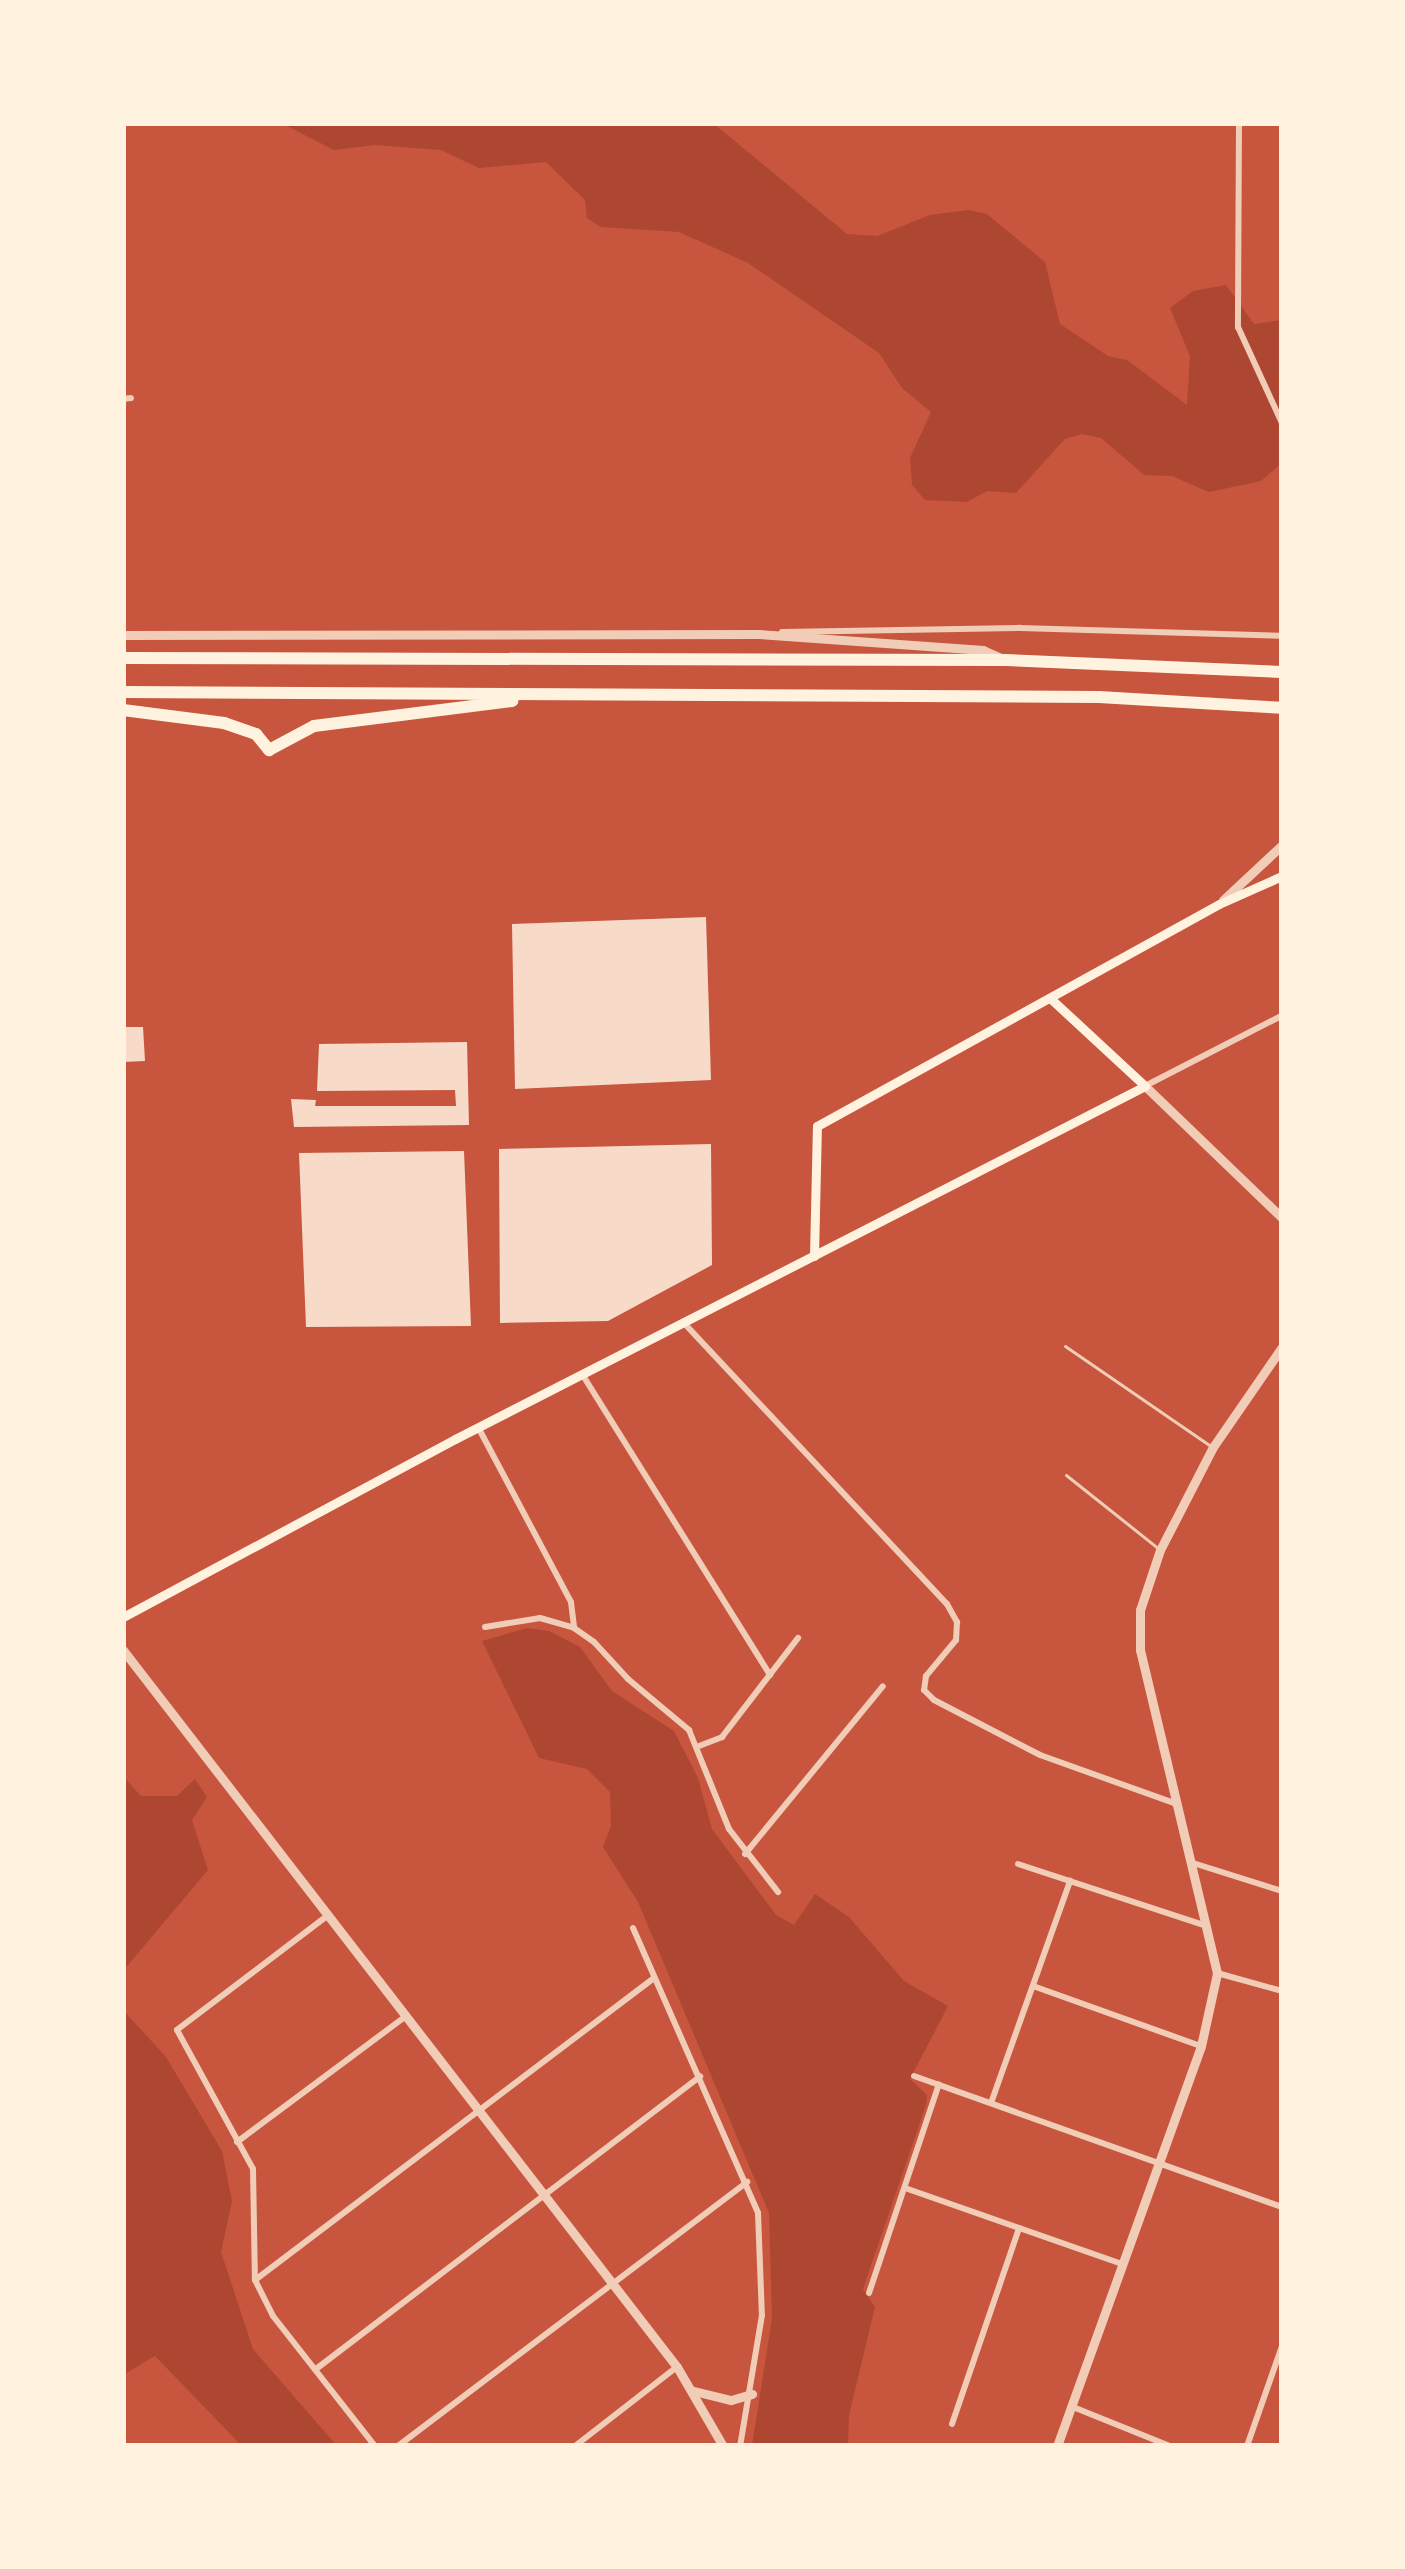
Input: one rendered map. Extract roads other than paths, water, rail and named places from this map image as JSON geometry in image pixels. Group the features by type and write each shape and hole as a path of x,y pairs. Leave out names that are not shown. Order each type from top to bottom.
{"highway":[{"path":"123,658 1006,660 1282,672"},
{"path":"123,692 1100,698 1282,708"},
{"path":"123,710 247,729 269,750 314,726 571,694"}],"main road":[{"path":"814,1256 817,1126 1219,904 1282,876"},
{"path":"123,1618 478,1427 1145,1086 1052,1000"}],"street":[{"path":"1238,123 1238,327 1282,424"},
{"path":"123,635 759,634 1020,628 1282,636"},
{"path":"759,634 983,650 1006,660"},
{"path":"1219,904 1282,845"},
{"path":"1279,1017 1145,1086 1282,1218"},
{"path":"683,1322 946,1604 957,1622 956,1640 926,1676 924,1690 934,1700 1040,1755 1181,1805"},
{"path":"1057,2446 1201,2046 1217,1973 1181,1805 1140,1650 1141,1610 1160,1550 1213,1448 1282,1347"},
{"path":"582,1374 770,1675"},
{"path":"478,1427 571,1602 574,1628"},
{"path":"485,1627 529,1617 574,1628 676,1716 699,1746 723,1817 745,1854 778,1892"},
{"path":"699,1746 722,1737 798,1638"},
{"path":"123,1650 677,2367 723,2446"},
{"path":"745,1854 884,1686"},
{"path":"1193,1863 1282,1891"},
{"path":"1018,1864 1207,1926"},
{"path":"991,2103 1070,1881"},
{"path":"327,1916 177,2030 253,2169 255,2280 273,2316 374,2446"},
{"path":"634,1928 758,2213 762,2315 740,2446"},
{"path":"1217,1973 1282,1991"},
{"path":"255,2280 654,1978"},
{"path":"1033,1986 1201,2046"},
{"path":"238,2141 405,2018"},
{"path":"316,2370 700,2076"},
{"path":"914,2076 1282,2207"},
{"path":"869,2293 940,2084"},
{"path":"398,2446 747,2182"},
{"path":"904,2188 1122,2264"},
{"path":"952,2423 1019,2228"},
{"path":"1247,2446 1282,2346"},
{"path":"575,2446 677,2367"},
{"path":"692,2390 731,2400 752,2394"},
{"path":"1072,2407 1170,2446"}],"lane":[{"path":"1065,1346 1213,1448"},
{"path":"1066,1475 1160,1550"}]}
